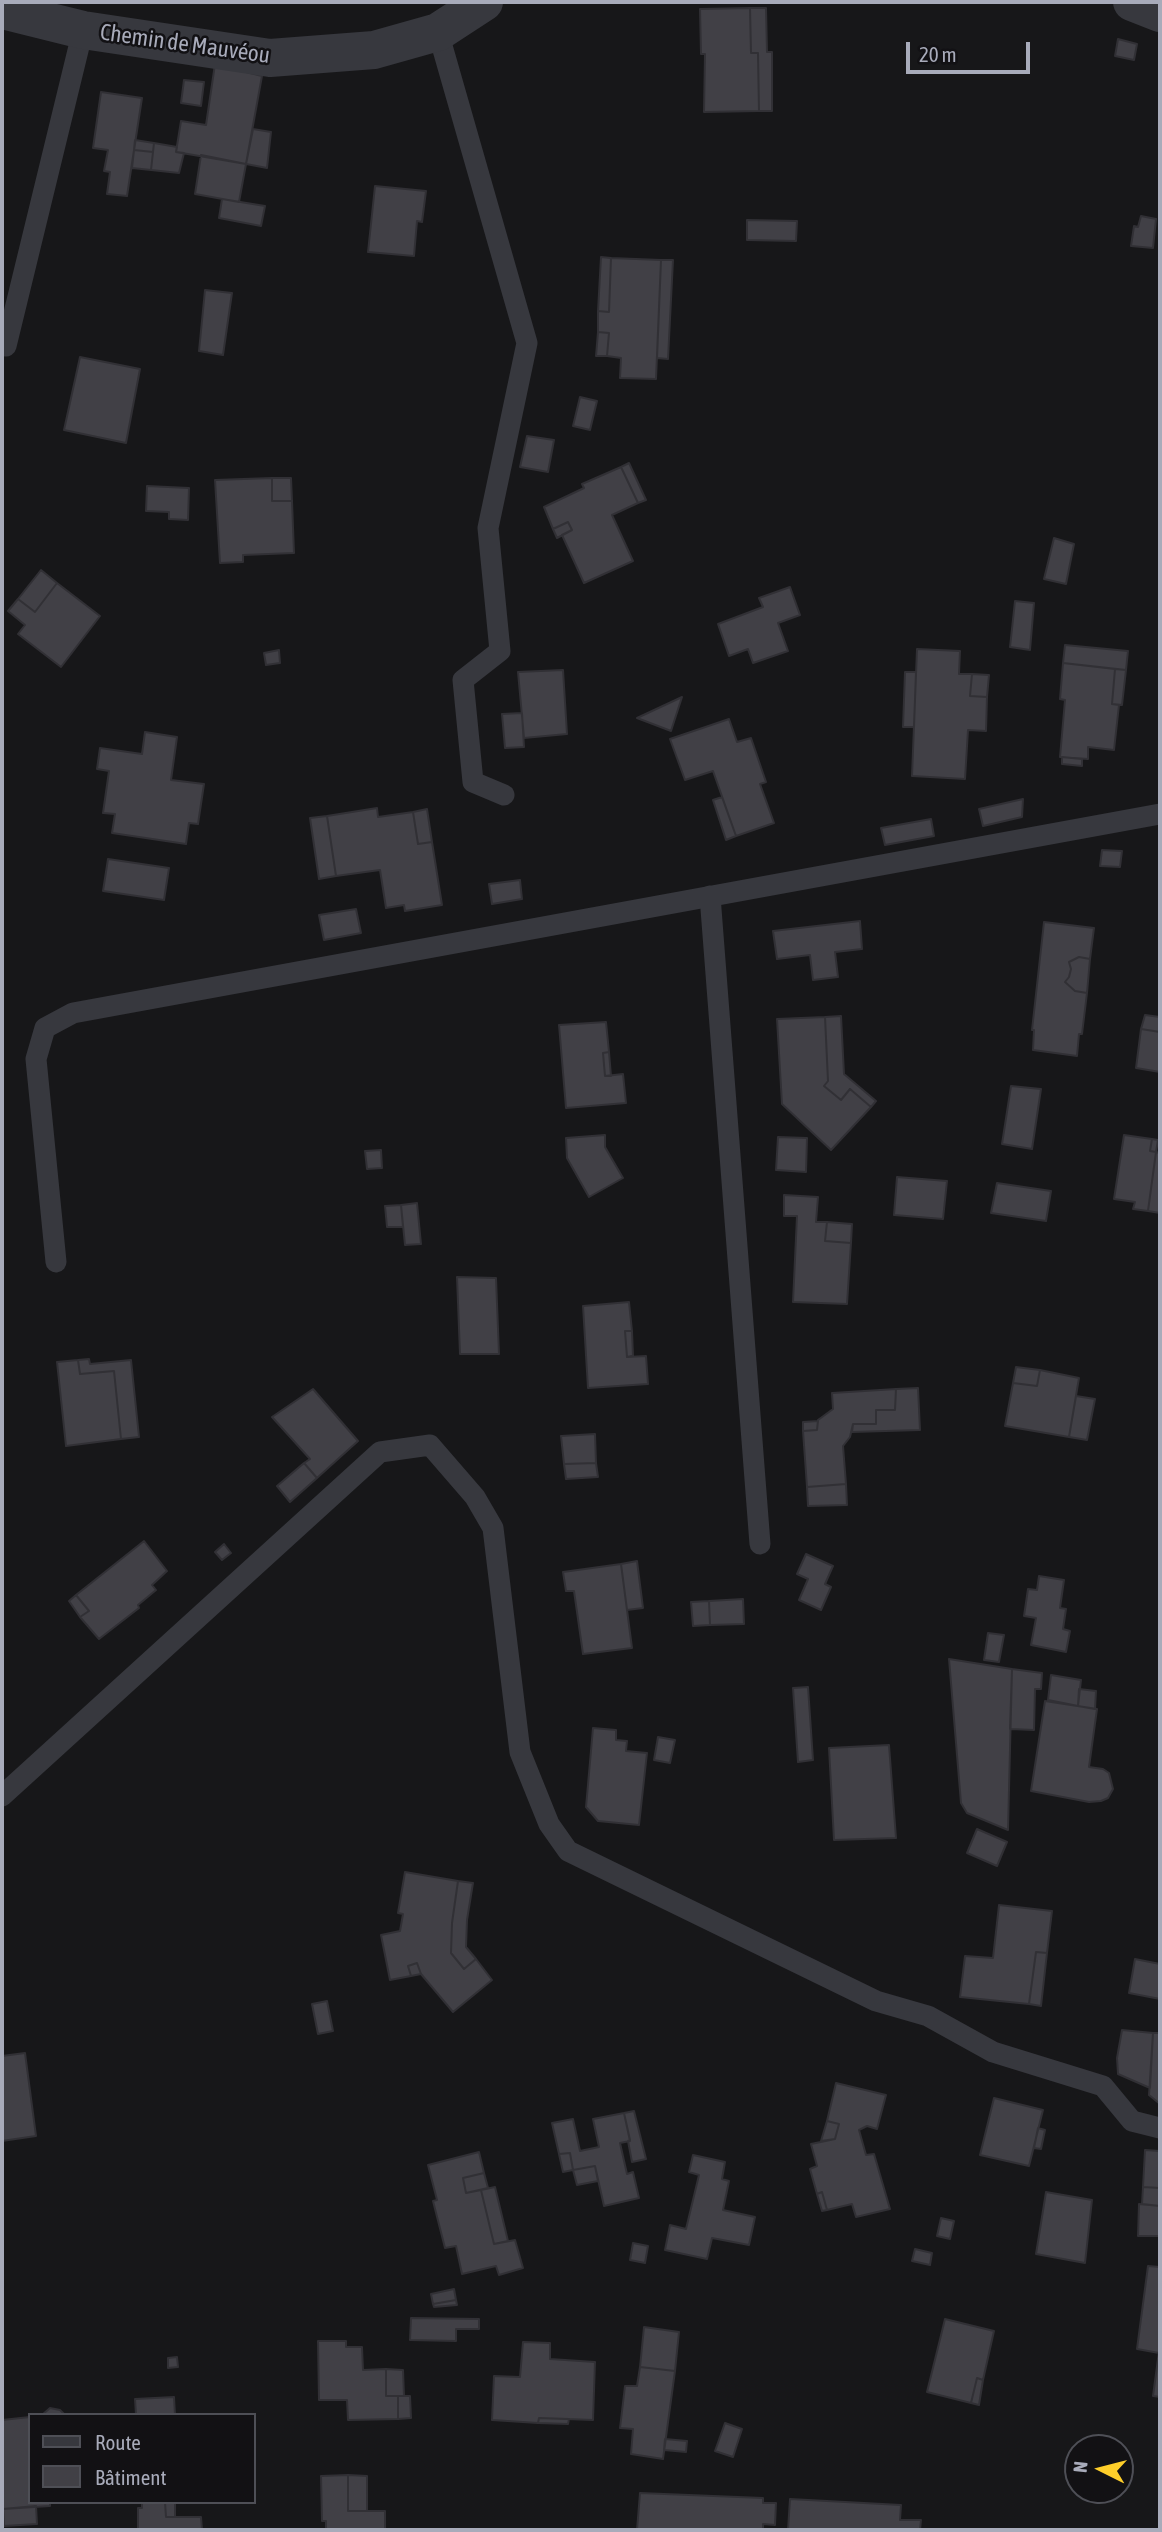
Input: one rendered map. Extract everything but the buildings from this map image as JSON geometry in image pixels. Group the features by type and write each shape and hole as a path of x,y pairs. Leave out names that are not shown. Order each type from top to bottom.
{"street":[{"name":"Chemin de Mauvéou","path":"2,10 83,30 271,58 374,50 438,32 484,2"},
{"path":"1132,2 1160,13"}],"lane":[{"path":"6,346 83,30"},
{"path":"438,32 527,343 488,528 500,651 463,680 474,782 504,795"},
{"path":"56,1262 36,1059 45,1028 73,1013 1160,814"},
{"path":"710,896 760,1544"},
{"path":"2,1796 380,1452 430,1445 475,1497 493,1528 520,1752 549,1824 568,1851 876,2001 928,2016 993,2052 1103,2086 1132,2121 1160,2128"}]}
